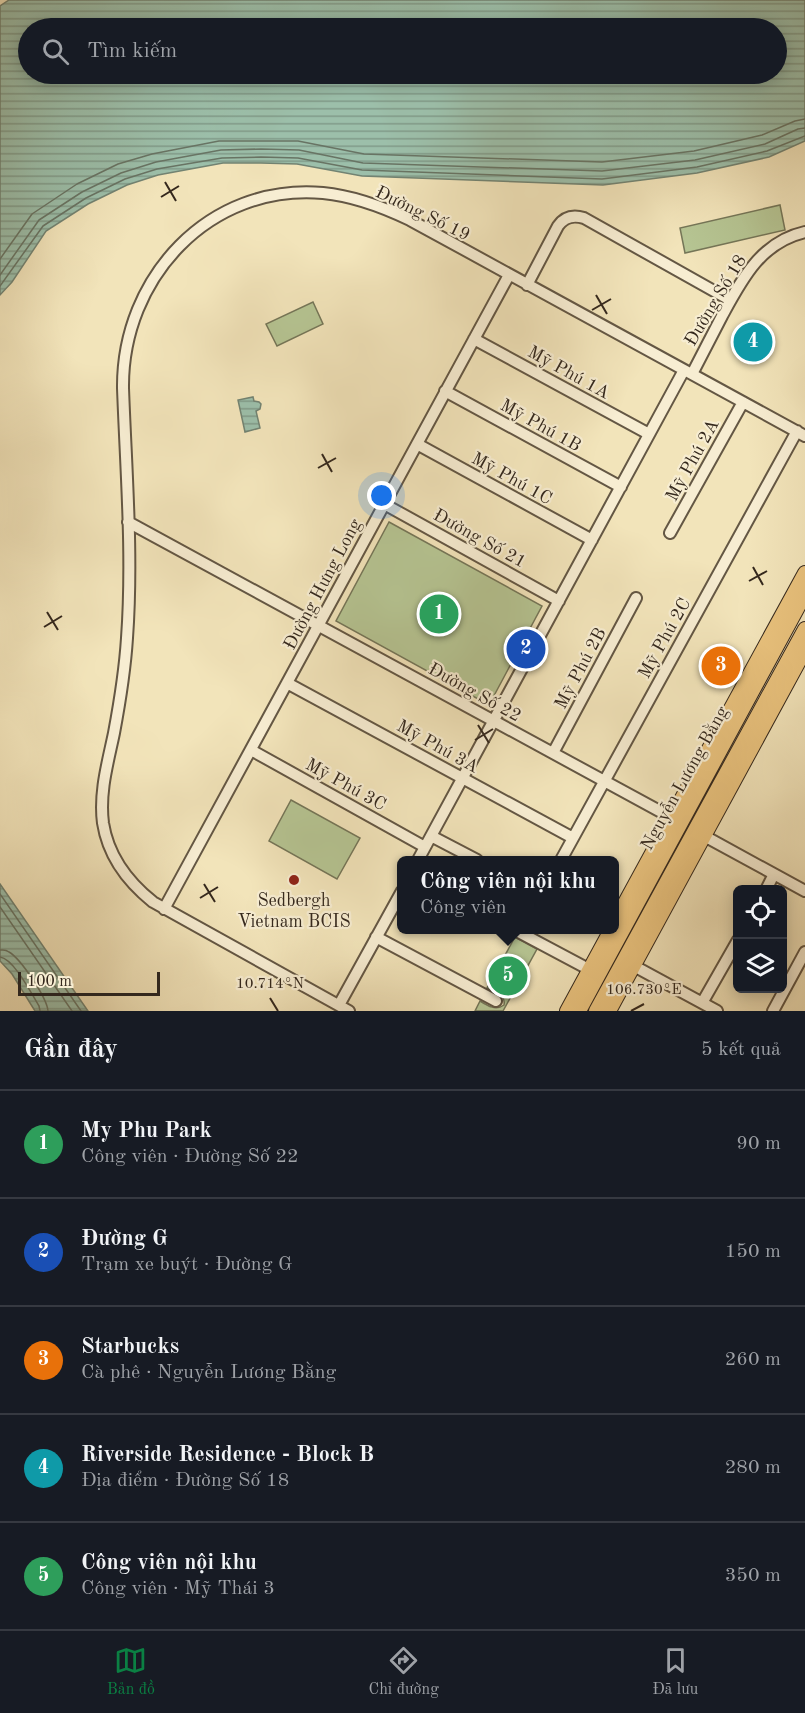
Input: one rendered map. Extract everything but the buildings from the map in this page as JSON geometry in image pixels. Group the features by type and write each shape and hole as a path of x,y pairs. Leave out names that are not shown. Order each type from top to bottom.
{"main road":[{"name":"Nguyễn Lương Bằng","path":"619,926 771,645 805,573"},
{"name":"Nguyễn Lương Bằng","path":"771,645 805,594"},
{"name":"Nguyễn Lương Bằng","path":"596,1011 800,657 805,629"},
{"name":"Nguyễn Lương Bằng","path":"619,916 676,820"},
{"name":"Nguyễn Lương Bằng","path":"609,1011 700,833"},
{"name":"Nguyễn Lương Bằng","path":"579,1011 609,934"},
{"name":"Nguyễn Lương Bằng","path":"567,1011 594,972 614,934"}],"street":[{"name":"Đường Số 19","path":"344,1008 164,909 143,894 122,869 108,841 102,813 104,779 118,712 127,639 130,575 123,373 129,333 137,308 155,274 177,247 205,224 236,207 268,197 300,193 333,194 366,202 401,216 801,433"},
{"path":"527,285 558,226 565,219 574,216 584,218 730,300"},
{"name":"Đường Số 18","path":"420,856 621,487 730,300 756,260 782,241 805,232"},
{"name":"Đường Hưng Long","path":"164,909 509,275"},
{"name":"Mỹ Phú 1A","path":"474,339 650,435"},
{"name":"Mỹ Phú 1B","path":"445,391 621,487"},
{"name":"Mỹ Phú 2A","path":"670,533 743,402"},
{"name":"Mỹ Phú 2C","path":"564,856 801,433"},
{"name":"Mỹ Phú 1C","path":"417,444 592,540"},
{"name":"Đường Số 21","path":"384,504 559,601"},
{"name":"Đường Số 22","path":"128,522 805,891"},
{"name":"Mỹ Phú 2B","path":"553,753 636,598"},
{"path":"771,645 800,657"},
{"name":"Mỹ Phú 3A","path":"287,683 573,838"},
{"name":"Mỹ Phú 3C","path":"251,750 425,847"},
{"path":"431,836 468,856"},
{"path":"768,885 774,874"},
{"path":"344,1008 376,937 397,900"},
{"path":"525,934 594,972"},
{"path":"376,937 496,1002"},
{"path":"702,1003 733,949"},
{"path":"773,1011 805,952"},
{"path":"634,966 717,1011"}],"shaded area":[{"path":"780,205 785,230 685,253 680,228"},
{"path":"313,302 323,324 277,346 266,324"},
{"path":"389,522 542,606 489,705 336,621"},
{"path":"291,800 360,838 337,879 269,841"},
{"path":"515,937 537,949 503,1011 475,1011 480,1001 495,1008 504,1005 502,996 487,988"}],"water":[{"path":"9,0 805,0 805,141 769,157 697,173 603,185 362,176 297,164 223,163 158,175 127,185 88,204 46,231 12,282 0,295 0,6"},
{"path":"253,397 254,401 261,404 260,409 256,411 260,428 245,432 238,400"},
{"path":"0,884 88,1011 35,1011 12,974 0,961"}],"place":[{"name":"Riverside Residence - Block B","path":"753,342"},
{"name":"My Phu Park","path":"439,614"},
{"name":"Đường G","path":"526,649"},
{"name":"Starbucks","path":"721,666"},
{"name":"Sedbergh Vietnam BCIS","path":"294,880"},
{"name":"Công viên nội khu","path":"508,976"}]}
